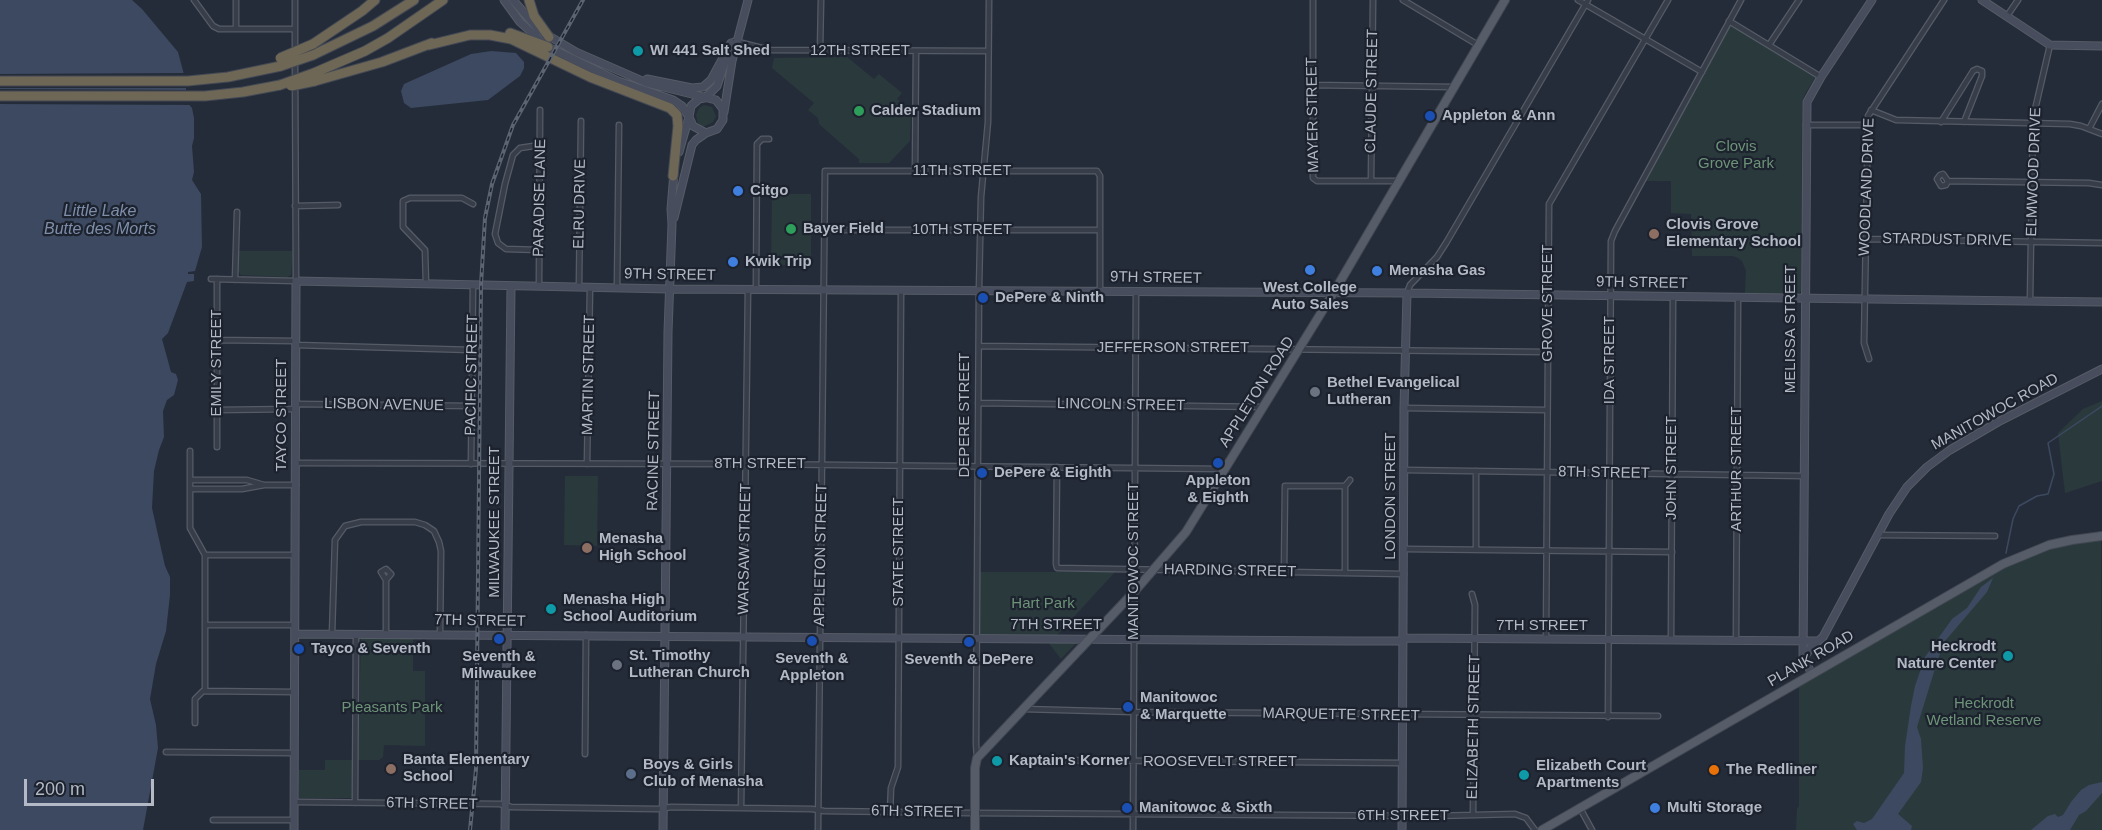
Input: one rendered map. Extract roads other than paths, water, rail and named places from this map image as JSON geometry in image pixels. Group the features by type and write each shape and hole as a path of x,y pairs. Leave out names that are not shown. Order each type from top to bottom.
{"highway":[{"path":"280,62 313,44 375,0"},
{"path":"0,81 160,82 228,77 313,55 373,26 414,0"},
{"path":"315,77 388,38 442,0"},
{"path":"529,0 534,16 548,42"},
{"path":"0,96 217,96 280,85 382,62 461,33 486,30 513,33 548,42"},
{"path":"429,45 470,35 490,35 511,39 590,77 670,108 677,115 678,126 673,176"}],"main road":[{"name":"APPLETON ROAD","path":"978,758 1134,592 1186,532 1300,349 1505,0"},
{"name":"PLANK ROAD","path":"1542,830 2018,557 2059,543 2102,536"},
{"name":"DEPERE STREET","path":"975,830 975,768 978,758"}],"street":[{"path":"194,0 213,26 219,29 295,29"},
{"path":"236,0 236,29"},
{"name":"TAYCO STREET","path":"294,830 295,0"},
{"path":"504,0 520,22 548,42 618,81 673,100 682,106 697,130 706,133"},
{"path":"513,0 548,42 666,89 716,100 724,115"},
{"path":"672,224 673,176 689,111 695,102 704,98 717,86 748,0"},
{"path":"820,51 821,0"},
{"name":"DEPERE STREET","path":"978,758 976,744 979,289 980,230 988,122 989,0"},
{"name":"MAYER STREET","path":"1313,0 1313,178 1317,181 1399,182"},
{"name":"CLAUDE STREET","path":"1371,181 1373,0"},
{"path":"1403,0 1479,45"},
{"path":"1578,0 1587,2 1702,72"},
{"name":"GROVE STREET","path":"1546,639 1550,201 1668,0"},
{"name":"IDA STREET","path":"1608,717 1611,244 1613,234 1741,0"},
{"path":"1769,45 1799,0"},
{"name":"MELISSA STREET","path":"1803,659 1804,298 1808,98 1872,0"},
{"name":"WOODLAND DRIVE","path":"1869,359 1864,343 1868,116 1944,0"},
{"path":"1983,0 2050,45 2102,46"},
{"path":"2007,16 2018,0"},
{"path":"1407,292 1410,285 1437,257 1446,243 1587,2"},
{"path":"1729,21 1821,76"},
{"path":"638,79 692,88 703,87 713,77 734,42"},
{"path":"672,224 692,145 706,133 712,132 721,125 734,42"},
{"name":"12TH STREET","path":"734,42 770,50 988,51"},
{"name":"ELMWOOD DRIVE","path":"2030,301 2033,123 2050,45"},
{"path":"915,171 916,51"},
{"path":"1941,122 1972,71 1980,70 1982,76 1964,122"},
{"path":"1312,85 1454,87"},
{"path":"2089,129 2102,104"},
{"name":"PARADISE LANE","path":"539,286 540,110"},
{"path":"1870,110 1892,119 2070,124 2101,133 2102,127"},
{"name":"ELRU DRIVE","path":"579,287 581,121"},
{"path":"1806,124 1867,125"},
{"path":"617,288 619,125"},
{"name":"WARSAW STREET","path":"741,808 746,464 757,144 762,139 769,139"},
{"path":"539,250 506,249 498,243 495,234 513,155 520,148 540,145"},
{"name":"11TH STREET","path":"825,171 1099,172 1100,230"},
{"name":"APPLETON STREET","path":"818,830 825,171"},
{"path":"1948,181 2102,185"},
{"path":"426,284 425,250 403,227 403,201 410,198 462,198 473,204"},
{"path":"295,206 338,205"},
{"path":"235,280 237,212"},
{"name":"RACINE STREET","path":"663,830 669,289 672,224"},
{"name":"10TH STREET","path":"824,230 1100,230"},
{"path":"1100,230 1100,291"},
{"name":"STARDUST DRIVE","path":"1865,239 2102,243"},
{"name":"9TH STREET","path":"211,279 669,289 1407,292 2102,302"},
{"name":"EMILY STREET","path":"217,279 217,447"},
{"name":"PACIFIC STREET","path":"471,464 473,285"},
{"name":"MILWAUKEE STREET","path":"505,830 511,286"},
{"name":"MARTIN STREET","path":"587,464 590,287"},
{"name":"STATE STREET","path":"890,812 891,788 898,767 901,290"},
{"name":"MANITOWOC STREET","path":"1133,830 1136,291"},
{"name":"LONDON STREET","path":"1402,830 1404,408 1407,292"},
{"name":"JOHN STREET","path":"1671,640 1673,296"},
{"name":"ARTHUR STREET","path":"1736,641 1738,297"},
{"path":"217,340 472,350"},
{"name":"JEFFERSON STREET","path":"979,346 1548,352"},
{"name":"MANITOWOC ROAD","path":"1803,659 1823,637 1901,495 1935,461 1998,422 2102,369"},
{"name":"LINCOLN STREET","path":"978,403 1264,408"},
{"name":"LISBON AVENUE","path":"216,410 472,406"},
{"path":"1404,408 1547,410"},
{"path":"190,451 190,528 205,555 205,691"},
{"name":"8TH STREET","path":"295,463 746,464 1225,469"},
{"name":"HARDING STREET","path":"1057,467 1056,567 1404,574"},
{"name":"8TH STREET","path":"1404,470 1804,476"},
{"path":"1476,471 1476,550"},
{"path":"190,480 247,480 264,485"},
{"path":"1345,573 1346,486 1350,480"},
{"path":"190,489 246,489 264,485 296,485"},
{"path":"1284,572 1285,486 1346,486"},
{"path":"332,634 335,540 345,526 361,522 415,522 434,531 441,550 440,634"},
{"path":"1877,536 1995,536"},
{"path":"1404,549 1672,552"},
{"path":"205,555 295,555"},
{"path":"386,580 386,634"},
{"name":"ELIZABETH STREET","path":"1472,594 1475,604 1473,815"},
{"path":"206,625 295,625"},
{"name":"7TH STREET","path":"295,634 1349,641 1546,639 1817,641"},
{"path":"355,802 356,634"},
{"path":"585,754 586,635"},
{"path":"1803,659 1812,674"},
{"path":"195,723 195,699 205,691 295,692"},
{"name":"MARQUETTE STREET","path":"1023,709 1658,717"},
{"path":"166,752 294,753"},
{"name":"ROOSEVELT STREET","path":"1037,760 1402,763"},
{"name":"6TH STREET","path":"294,802 548,808 741,808 975,813 1519,815 1526,818 1535,830"},
{"path":"1580,808 1592,830"},
{"path":"213,820 294,820"}],"water":[{"name":"Little Lake Butte des Morts","path":"0,0 132,0 178,52 186,82 186,101 192,108 194,118 192,180 201,194 202,247 195,271 188,272 188,274 194,274 194,281 187,282 168,333 162,339 171,372 176,374 178,380 174,395 167,400 163,411 164,437 154,471 152,508 165,566 170,577 170,595 166,631 156,664 150,699 158,748 143,830 0,830"},
{"path":"491,51 516,53 524,62 524,68 520,76 488,100 411,108 404,103 401,91 404,84 471,54"},
{"path":"1993,578 1987,592 1945,641 1938,659 1917,727 1921,739 1923,768 1921,782 1898,814 1912,826 1911,830 1857,830 1853,824 1857,821 1864,823 1872,819 1904,773 1905,746 1911,706 1925,657 1952,619 1967,608 1981,587"},
{"path":"2102,782 2102,793 2086,811 2079,815 2070,830 2031,830 2048,816 2063,815 2081,790 2089,785"}],"waterway":[{"path":"2006,553 2013,519 2019,506 2037,496 2048,494 2054,474 2048,443 2102,406"}],"railway":[{"path":"470,830 476,769 481,285 485,218 492,184 513,125 583,0"}],"place":[{"name":"WI 441 Salt Shed","path":"638,51"},
{"name":"Calder Stadium","path":"859,111"},
{"name":"Appleton & Ann","path":"1430,116"},
{"name":"Citgo","path":"738,191"},
{"name":"Bayer Field","path":"791,229"},
{"name":"Clovis Grove Elementary School","path":"1654,234"},
{"name":"Kwik Trip","path":"733,262"},
{"name":"West College Auto Sales","path":"1310,270"},
{"name":"Menasha Gas","path":"1377,271"},
{"name":"DePere & Ninth","path":"983,298"},
{"name":"Bethel Evangelical Lutheran","path":"1315,392"},
{"name":"Appleton & Eighth","path":"1218,463"},
{"name":"DePere & Eighth","path":"982,473"},
{"name":"Menasha High School","path":"587,548"},
{"name":"Menasha High School Auditorium","path":"551,609"},
{"name":"Seventh & Milwaukee","path":"499,639"},
{"name":"Seventh & Appleton","path":"812,641"},
{"name":"Seventh & DePere","path":"969,642"},
{"name":"Tayco & Seventh","path":"299,649"},
{"name":"Heckrodt Nature Center","path":"2008,656"},
{"name":"St. Timothy Lutheran Church","path":"617,665"},
{"name":"Manitowoc & Marquette","path":"1128,707"},
{"name":"Kaptain's Korner","path":"997,761"},
{"name":"Banta Elementary School","path":"391,769"},
{"name":"The Redliner","path":"1714,770"},
{"name":"Boys & Girls Club of Menasha","path":"631,774"},
{"name":"Elizabeth Court Apartments","path":"1524,775"},
{"name":"Manitowoc & Sixth","path":"1127,808"},
{"name":"Multi Storage","path":"1655,808"}],"park label":[{"name":"Clovis Grove Park","path":"1736,156"},
{"name":"Hart Park","path":"1043,604"},
{"name":"Pleasants Park","path":"392,708"},
{"name":"Heckrodt Wetland Reserve","path":"1984,712"}]}
